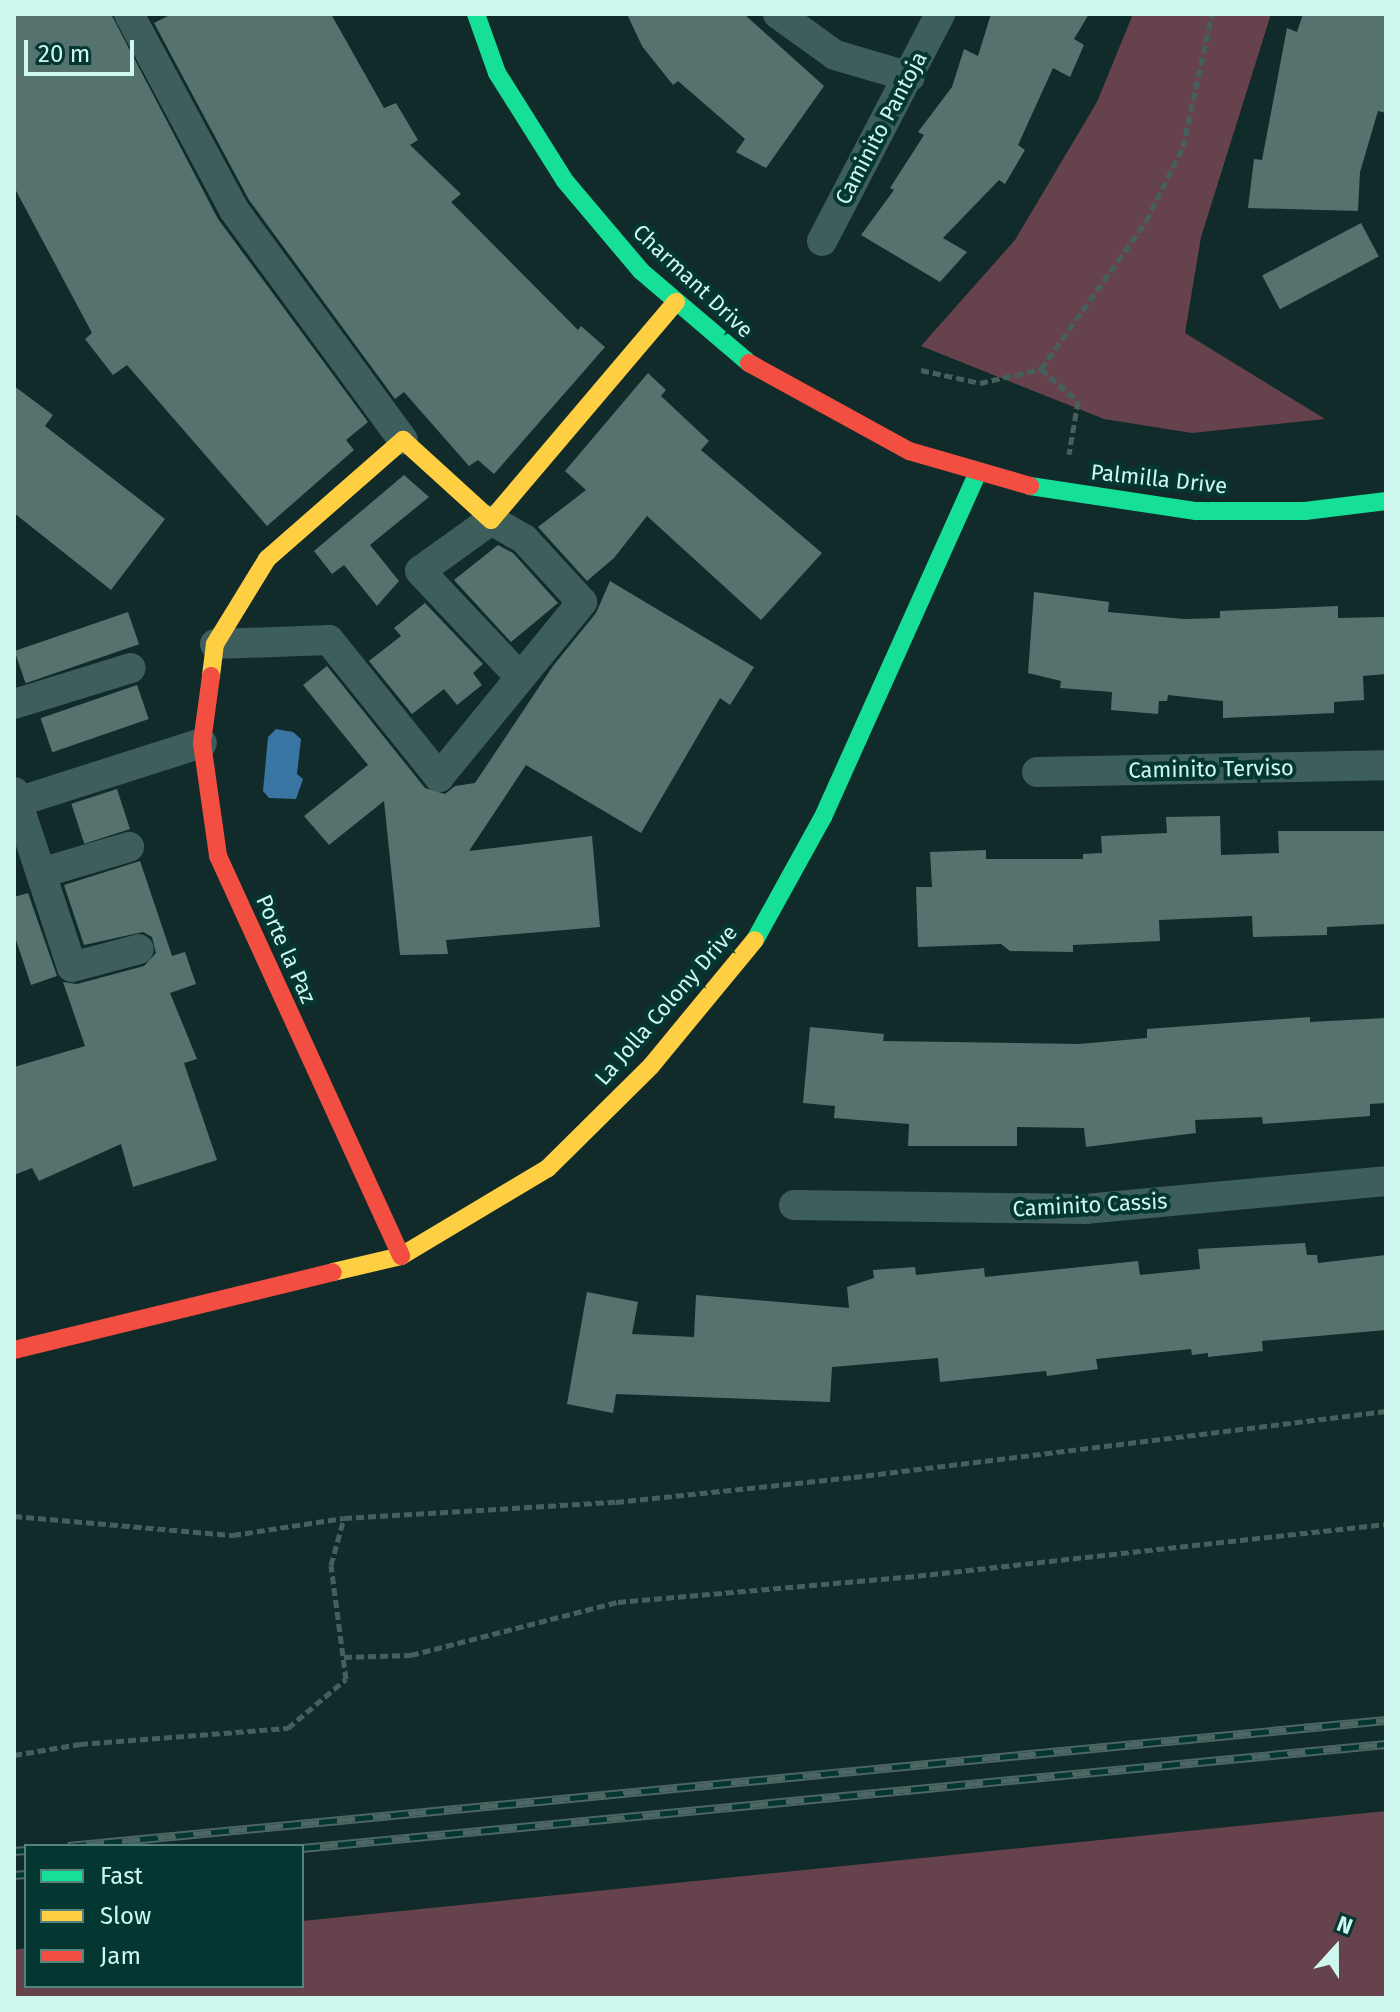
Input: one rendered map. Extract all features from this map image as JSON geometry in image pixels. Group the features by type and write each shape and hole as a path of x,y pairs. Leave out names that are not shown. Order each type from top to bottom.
{"street":[{"path":"129,14 234,210 403,440 491,520 524,539 582,602 439,777 329,640 215,644"},
{"name":"Charmant Drive","path":"476,14 497,73 565,181 641,271 742,359 909,451 978,472"},
{"path":"778,14 835,55 910,77"},
{"name":"Caminito Pantoja","path":"822,241 910,77 940,14"},
{"path":"520,677 420,571 491,520 676,302"},
{"path":"215,644 267,559 403,440"},
{"name":"Palmilla Drive","path":"978,472 1063,493 1196,511 1305,511 1386,501"},
{"name":"La Jolla Colony Drive","path":"14,1350 401,1256 548,1168 651,1066 765,928 823,817 978,472"},
{"name":"Porte la Paz","path":"215,644 202,743 218,856 401,1256"},
{"path":"14,704 131,668"},
{"path":"139,949 72,967 16,797 202,743"},
{"name":"Caminito Terviso","path":"1037,772 1386,765"},
{"path":"41,873 129,847"},
{"name":"Caminito Cassis","path":"794,1205 1085,1209 1386,1181"}],"path":[{"path":"921,370 980,383 1041,369 1146,221 1183,147 1212,14"},
{"path":"1041,369 1078,401 1063,493"},
{"path":"14,1516 233,1535 344,1518 616,1502 1386,1411"},
{"path":"14,1755 80,1744 288,1728 346,1679 331,1565 344,1518"},
{"path":"344,1657 411,1655 618,1602 906,1577 1386,1524"}],"shaded area":[{"path":"1133,14 1271,14 1201,237 1185,333 1325,419 1192,433 1104,419 921,346 1015,240 1097,102"},
{"path":"1386,1811 1386,1998 14,1998 14,1950 24,1948 24,1988 304,1988 304,1921"}],"water":[{"path":"276,729 293,732 301,739 297,774 303,779 296,799 269,798 263,791 268,737"}],"building":[{"path":"14,14 111,14 218,219 368,422 346,440 354,450 267,526 127,365 113,375 85,339 92,333 14,187"},
{"path":"172,14 331,14 384,108 396,103 418,140 410,145 461,194 451,202 578,330 581,326 605,347 494,474 478,460 469,466 404,392 395,399 249,200 154,23"},
{"path":"627,14 744,14 824,86 766,168 736,152 745,139 678,81 673,85 642,46"},
{"path":"991,14 1089,14 1074,39 1084,45 1070,77 1053,68 1018,145 1025,150 1005,184 999,180 943,238 967,252 940,282 861,235 894,190 890,188 924,135 918,132 952,87 964,49 978,56"},
{"path":"1303,14 1386,14 1386,113 1378,111 1360,172 1358,211 1248,208 1254,159 1262,160 1287,28 1297,32"},
{"path":"1361,223 1379,257 1280,309 1262,276"},
{"path":"648,373 666,390 661,396 709,441 701,450 822,553 761,620 647,516 614,558 587,581 538,527 586,490 565,471"},
{"path":"14,386 53,415 45,426 165,519 111,590 14,513"},
{"path":"404,475 429,497 370,545 399,581 377,606 344,565 332,574 314,551"},
{"path":"498,545 513,553 558,603 511,642 454,580"},
{"path":"610,581 754,667 730,705 720,698 641,833 526,765 469,851 592,836 600,927 446,940 448,954 400,955 384,801 329,845 304,816 368,765 303,685 327,666 425,788 445,794 455,786 475,783 553,666 596,613"},
{"path":"1034,592 1109,602 1108,612 1184,619 1220,618 1220,611 1338,606 1338,618 1386,617 1386,674 1363,676 1364,700 1334,702 1334,713 1223,718 1223,701 1168,695 1167,701 1159,701 1158,714 1111,710 1112,692 1060,688 1061,681 1028,673"},
{"path":"425,603 483,664 473,673 482,685 457,705 444,689 412,714 369,661 401,636 394,628"},
{"path":"128,612 139,644 26,683 15,651"},
{"path":"137,685 149,719 52,752 41,718"},
{"path":"117,789 130,829 84,844 71,804"},
{"path":"1220,816 1221,855 1279,853 1278,831 1386,831 1386,924 1327,927 1327,935 1253,937 1252,916 1159,920 1160,941 1073,945 1073,952 1010,951 1001,944 918,947 916,887 932,887 930,852 986,850 986,859 1083,859 1083,854 1102,853 1101,836 1167,833 1166,817"},
{"path":"140,861 172,956 185,952 196,984 170,993 197,1059 184,1063 217,1160 133,1187 121,1144 39,1181 32,1168 14,1175 14,1067 85,1046 63,982 77,984 144,966 156,953 152,937 143,932 84,945 64,885"},
{"path":"28,893 57,976 31,985 14,934 14,897"},
{"path":"1310,1017 1310,1022 1386,1018 1386,1103 1370,1104 1370,1116 1263,1124 1262,1117 1195,1120 1196,1133 1086,1147 1084,1128 1017,1127 1017,1146 908,1146 909,1124 834,1118 835,1106 803,1103 810,1027 884,1034 883,1041 1079,1044 1147,1038 1147,1029"},
{"path":"1305,1243 1307,1255 1317,1255 1318,1263 1386,1255 1386,1330 1262,1341 1263,1351 1208,1357 1208,1353 1192,1355 1191,1349 1096,1359 1098,1369 1047,1376 1046,1371 940,1382 938,1358 832,1367 830,1402 616,1394 613,1413 567,1404 587,1292 638,1302 632,1334 694,1337 696,1295 849,1308 847,1287 874,1278 873,1270 915,1267 916,1275 984,1268 985,1277 1138,1261 1140,1275 1200,1269 1198,1249"}],"railway":[{"path":"89,1844 1386,1720"},
{"path":"304,1848 1386,1744"},
{"path":"14,1851 24,1850"},
{"path":"14,1875 24,1874"}],"traffic: fast":[{"path":"476,14 497,73 565,181 641,271 749,363"},
{"path":"755,940 823,817 978,472"},
{"path":"1030,486 1196,511 1305,511 1386,501"}],"traffic: slow":[{"path":"211,676 215,644 267,559 403,440 491,520 676,302"},
{"path":"333,1272 401,1256 548,1168 651,1066 755,940"}],"traffic: jam":[{"path":"749,363 909,451 1030,486"},
{"path":"211,676 202,743 218,856 401,1256"},
{"path":"14,1350 333,1272"}]}
